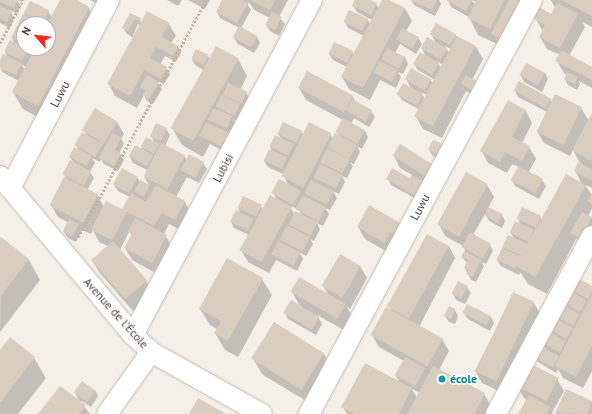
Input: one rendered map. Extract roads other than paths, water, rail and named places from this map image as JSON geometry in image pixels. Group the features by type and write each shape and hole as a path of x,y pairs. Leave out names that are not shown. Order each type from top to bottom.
{"street":[{"name":"Luwu","path":"5,182 109,0"},
{"name":"Lubisi","path":"133,335 312,0"},
{"name":"Luwu","path":"309,414 532,0"},
{"name":"Avenue de l'École","path":"5,182 133,335 151,352 262,414"},
{"path":"496,414 592,236"},
{"path":"107,414 151,352"}],"place":[{"name":"école","path":"442,379"}]}
